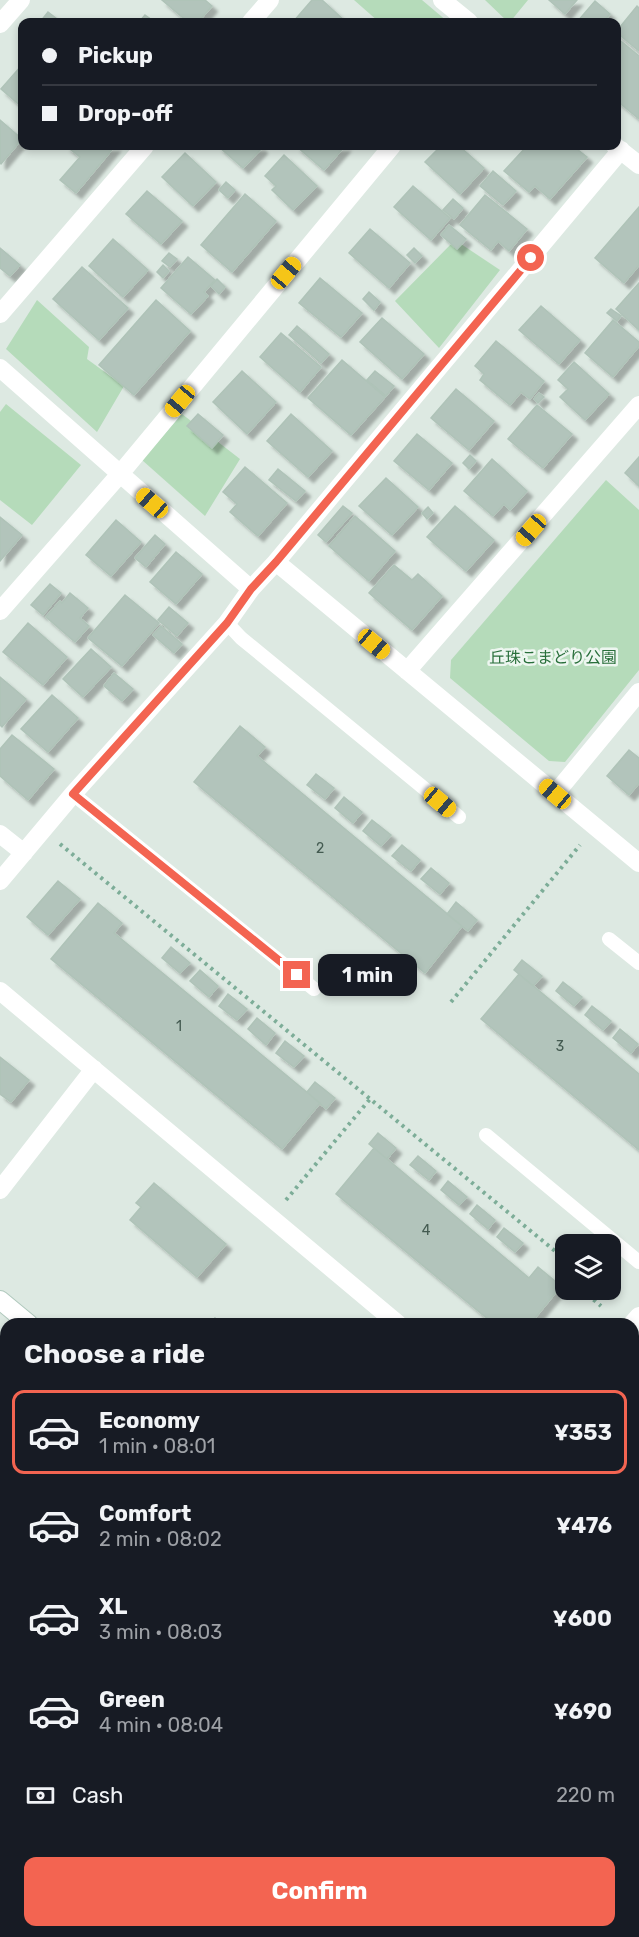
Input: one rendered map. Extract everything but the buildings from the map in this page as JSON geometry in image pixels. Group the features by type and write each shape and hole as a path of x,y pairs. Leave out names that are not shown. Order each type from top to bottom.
{"street":[{"path":"0,24 21,0"},
{"path":"254,18 270,0"},
{"path":"442,0 464,18"},
{"path":"0,314 142,150"},
{"path":"0,611 120,474 389,150"},
{"path":"0,881 73,794 227,623 251,589 276,562 616,150"},
{"path":"620,150 639,165"},
{"path":"0,368 251,589"},
{"path":"407,671 639,405"},
{"path":"276,562 639,863"},
{"path":"555,794 639,692"},
{"path":"0,834 24,852"},
{"path":"0,991 391,1318"},
{"path":"0,1190 94,1069"},
{"path":"0,1300 22,1318"}],"lane":[{"path":"227,623 242,638 459,817"},
{"path":"73,794 314,989"},
{"path":"609,939 639,963"},
{"path":"486,1136 639,1262"}],"path":[{"path":"451,1002 584,840"},
{"path":"59,843 555,1251"},
{"path":"283,1203 370,1099"},
{"path":"594,1300 601,1306"}],"green space":[{"path":"354,0 422,0 443,18 374,18"},
{"path":"485,0 528,0 513,18 504,18"},
{"path":"455,240 500,270 439,348 395,301"},
{"path":"37,300 89,347 87,359 124,386 97,432 6,349"},
{"path":"6,404 81,465 32,525 0,500 0,412"},
{"path":"182,414 240,459 205,516 142,460"},
{"name":"丘珠こまどり公園","path":"606,480 639,510 639,670 565,762 549,761 450,678 451,660"}],"route":[{"path":"297,975 73,794 227,623 251,589 531,258"}]}
